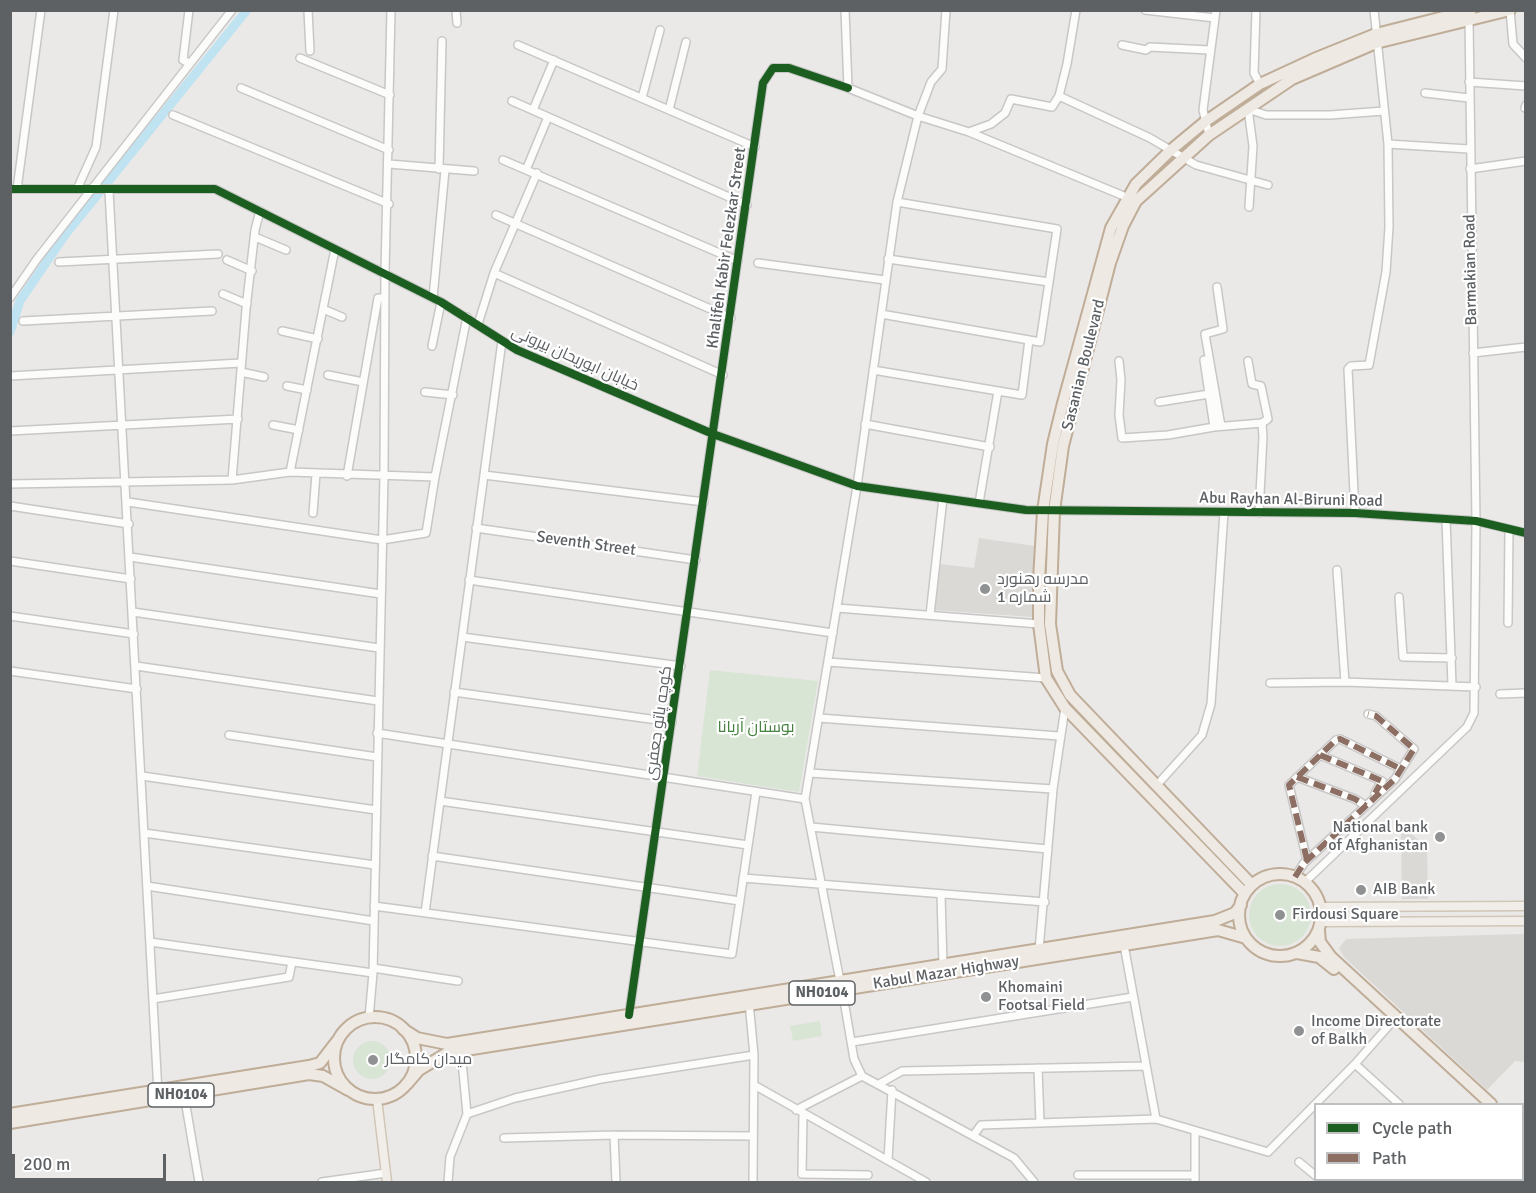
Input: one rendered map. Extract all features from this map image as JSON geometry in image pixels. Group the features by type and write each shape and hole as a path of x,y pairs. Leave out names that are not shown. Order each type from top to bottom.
{"highway":[{"name":"Sasanian Boulevard","path":"1246,895 1065,708 1046,678 1039,624 1048,511 1110,263 1131,199 1171,150 1206,121 1260,84 1314,58 1376,39 1469,13 1510,10"},
{"name":"Sasanian Boulevard","path":"1131,199 1209,135 1292,78 1376,39"},
{"name":"Sasanian Boulevard","path":"1048,511 1050,624 1057,671 1070,695 1156,786 1246,895"},
{"name":"NH0104","path":"1246,895 1268,876 1295,877 1305,882"},
{"path":"1305,882 1315,893 1321,907"},
{"path":"1246,895 1241,927 1246,938"},
{"name":"Kabul Mazar Highway","path":"841,985 943,965 1215,921 1235,913 1246,895"},
{"name":"NH0104","path":"1321,907 1320,927 1324,949 1392,1022 1481,1103"},
{"path":"1297,953 1314,940 1320,927"},
{"name":"Kabul Mazar Highway","path":"407,1084 432,1060 461,1051 749,1000 1218,930 1246,938"},
{"name":"NH0104","path":"1246,938 1263,953 1274,956 1297,953 1319,957 1358,987 1490,1103"},
{"name":"Kabul Mazar Highway","path":"403,1029 417,1038 447,1044 749,1000"},
{"name":"NH0104","path":"10,1123 320,1063 345,1030 356,1022 369,1018 382,1018 403,1029"},
{"path":"403,1029 415,1050 413,1073 407,1084"},
{"path":"338,1041 334,1054 335,1067 348,1090"},
{"name":"NH0104","path":"10,1114 159,1094 184,1094 309,1074 323,1076 362,1097 377,1099 399,1092 407,1084"}],"main road":[{"path":"1321,907 1526,906"},
{"path":"1320,927 1526,921"},
{"path":"377,1099 386,1178"}],"street":[{"path":"14,189 41,10"},
{"path":"78,188 96,147 114,10"},
{"path":"189,10 183,60 189,63"},
{"path":"10,298 232,10"},
{"path":"308,10 310,51"},
{"path":"369,1018 373,971 384,476 385,273 391,10"},
{"path":"456,10 457,23"},
{"path":"844,10 848,88 918,116 969,132 1131,199"},
{"path":"946,10 942,69 931,82 918,116 897,202 857,486 806,799 854,1059 862,1076 892,1090 934,1117 1014,1158 1034,1182"},
{"path":"969,132 991,124 1005,113 1011,99 1052,107 1059,96 1076,10"},
{"path":"1145,10 1216,14 1213,40 1209,50 1203,110 1209,135"},
{"path":"1256,10 1254,73 1260,84"},
{"path":"1355,513 1348,369 1352,366 1369,364 1386,272 1389,227 1388,144 1374,10"},
{"path":"1510,10 1513,44 1526,58"},
{"name":"Barmakian Road","path":"1305,882 1467,727 1474,713 1476,521 1468,98 1469,13"},
{"path":"642,98 660,30"},
{"path":"434,298 442,170 442,41"},
{"path":"669,110 686,42"},
{"path":"518,45 755,147"},
{"path":"1122,45 1146,50 1150,47 1209,50"},
{"path":"300,58 390,95"},
{"path":"533,110 554,60"},
{"name":"Khalifeh Kabir Felezkar Street","path":"713,434 764,83 774,68 789,68 848,88"},
{"path":"1469,82 1526,86"},
{"path":"241,88 389,150"},
{"path":"1425,93 1468,98"},
{"path":"1059,96 1082,105 1196,165 1268,185"},
{"path":"512,100 747,205"},
{"path":"1250,207 1253,135 1248,109 1266,115 1330,115 1384,111"},
{"path":"172,116 388,204"},
{"path":"526,170 548,117"},
{"path":"1388,144 1469,149"},
{"path":"503,159 738,261"},
{"path":"1470,170 1526,161"},
{"path":"389,164 474,171"},
{"path":"478,324 494,273 537,173"},
{"name":"خیابان ابوریحان بیرونی","path":"14,189 215,189 434,298 516,350 713,434 857,486 1048,511"},
{"path":"107,190 115,259 119,371 124,425 159,1094"},
{"path":"881,314 1040,342 1057,229 897,202"},
{"path":"232,480 247,304 260,211"},
{"path":"496,215 731,318"},
{"path":"255,237 286,250"},
{"path":"290,472 335,249"},
{"path":"59,262 218,255"},
{"path":"888,259 1049,282"},
{"path":"227,260 252,271"},
{"path":"758,262 885,280"},
{"path":"494,273 723,375"},
{"path":"1217,287 1223,329 1205,334 1217,426"},
{"path":"223,294 247,304"},
{"path":"347,476 378,298 385,298"},
{"path":"432,346 441,302"},
{"path":"323,309 342,317"},
{"path":"22,321 212,311"},
{"path":"128,502 382,540 426,533 467,317"},
{"path":"282,331 318,339"},
{"path":"873,370 1022,395 1029,340"},
{"path":"425,913 502,341"},
{"path":"1473,353 1526,347"},
{"path":"1204,360 1217,426"},
{"path":"1119,361 1121,380 1119,415 1122,438 1168,435 1217,426 1262,423 1268,419 1261,386 1252,384 1248,361"},
{"path":"10,376 241,363"},
{"path":"241,372 264,377"},
{"path":"328,375 363,382"},
{"path":"287,386 307,390"},
{"path":"979,503 998,391"},
{"path":"425,392 453,395"},
{"path":"1159,402 1209,394"},
{"path":"10,430 238,419"},
{"path":"1259,513 1262,423"},
{"path":"865,424 990,447"},
{"path":"273,425 299,430"},
{"name":"کوچه پاتو جعفری","path":"629,1016 713,434"},
{"path":"10,484 232,480 290,472 347,476 435,477"},
{"path":"314,513 316,474"},
{"path":"483,475 704,502"},
{"path":"930,615 943,498"},
{"path":"10,506 129,524"},
{"name":"Abu Rayhan Al-Biruni Road","path":"1048,511 1355,513 1476,521 1526,532"},
{"path":"1156,786 1202,735 1211,704 1224,512"},
{"path":"1446,519 1452,685"},
{"name":"Seventh Street","path":"476,528 696,560"},
{"path":"1508,623 1509,529"},
{"path":"130,557 381,594"},
{"path":"10,561 131,579"},
{"path":"1337,570 1345,682"},
{"path":"469,580 687,614 833,633"},
{"path":"1398,597 1403,657 1452,658"},
{"path":"837,608 1039,624"},
{"path":"133,612 379,648"},
{"path":"10,616 134,634"},
{"path":"462,637 681,666"},
{"path":"828,662 1046,678"},
{"path":"136,666 378,702"},
{"path":"10,670 137,689"},
{"path":"1270,683 1345,682 1476,687"},
{"path":"454,692 672,722"},
{"path":"1500,694 1526,693"},
{"path":"1039,950 1045,902 1053,789 1059,736 1065,708"},
{"path":"1295,877 1307,860 1395,779 1414,749 1376,716 1368,714"},
{"path":"819,718 1059,736"},
{"path":"377,734 806,799"},
{"path":"229,735 377,757"},
{"path":"1307,860 1289,785 1297,777 1336,740 1401,769"},
{"path":"1320,755 1382,781 1374,799"},
{"path":"810,773 1053,789"},
{"path":"141,777 376,810"},
{"path":"1297,777 1355,799 1366,806"},
{"path":"374,906 732,954 756,792"},
{"path":"440,801 748,845"},
{"path":"811,827 1048,849"},
{"path":"144,832 375,866"},
{"path":"432,856 740,901"},
{"path":"743,878 1045,902"},
{"path":"147,886 374,921"},
{"path":"941,895 943,965"},
{"path":"150,942 292,962 458,981"},
{"path":"1124,945 1156,1119"},
{"path":"153,999 289,977 292,962"},
{"path":"852,1042 1133,997"},
{"path":"749,1000 754,1055 753,1182"},
{"path":"1319,1103 1392,1022"},
{"path":"448,1182 450,1157 467,1114 461,1051"},
{"path":"467,1114 515,1098 601,1079 754,1055"},
{"path":"1355,1064 1398,1103"},
{"path":"879,1084 902,1071 1146,1066"},
{"path":"1038,1068 1040,1123"},
{"path":"800,1112 862,1076"},
{"path":"754,1086 926,1182"},
{"path":"888,1160 892,1090"},
{"path":"184,1094 199,1182"},
{"path":"973,1136 981,1125 1156,1119 1268,1152 1314,1108"},
{"path":"800,1112 802,1174 868,1175"},
{"path":"1078,1175 1195,1179 1195,1131"},
{"path":"504,1138 614,1135 753,1136"},
{"path":"614,1135 616,1182"},
{"path":"1299,1162 1314,1174"},
{"path":"322,1182 386,1178"}],"shaded area":[{"name":"مدرسه رهنورد شماره 1","path":"979,538 1035,546 1032,617 933,610 940,564 974,568"},
{"path":"1407,829 1425,847 1427,846 1428,899 1402,899 1401,832"},
{"path":"1526,934 1525,1062 1515,1061 1487,1090 1344,957 1339,948 1346,939"}],"green space":[{"name":"بوستان آریانا","path":"710,670 818,681 799,792 697,776"},
{"path":"1274,884 1286,884 1302,893 1309,903 1311,915 1309,927 1302,937 1286,946 1274,946 1263,941 1254,932 1249,921 1249,909 1254,898 1263,889"},
{"path":"820,1021 822,1036 793,1041 790,1026"},
{"path":"372,1041 379,1042 385,1047 390,1053 390,1067 385,1073 379,1078 372,1079 365,1078 359,1073 354,1067 353,1060 354,1053 359,1047 365,1042"}],"waterway":[{"path":"10,332 20,301 65,235 247,10"}],"marked path":[{"path":"1295,877 1304,863 1395,779 1414,749 1376,716 1368,714"},
{"path":"1307,860 1289,785 1336,740 1340,739 1401,769"},
{"path":"1320,755 1382,781 1375,793"},
{"path":"1297,777 1355,799 1366,806"}],"cycle path":[{"path":"629,1015 763,83 773,68 789,68 848,88"},
{"path":"10,189 215,189 441,302 517,350 713,434 857,486 1026,510 1355,513 1476,521 1526,533"}],"place":[{"name":"مدرسه رهنورد شماره 1","path":"985,589"},
{"name":"National bank of Afghanistan","path":"1440,837"},
{"name":"AIB Bank","path":"1361,890"},
{"name":"Firdousi Square","path":"1280,915"},
{"name":"Khomaini Footsal Field","path":"986,997"},
{"name":"Income Directorate of Balkh","path":"1299,1031"},
{"name":"میدان کامگار","path":"373,1060"}]}
